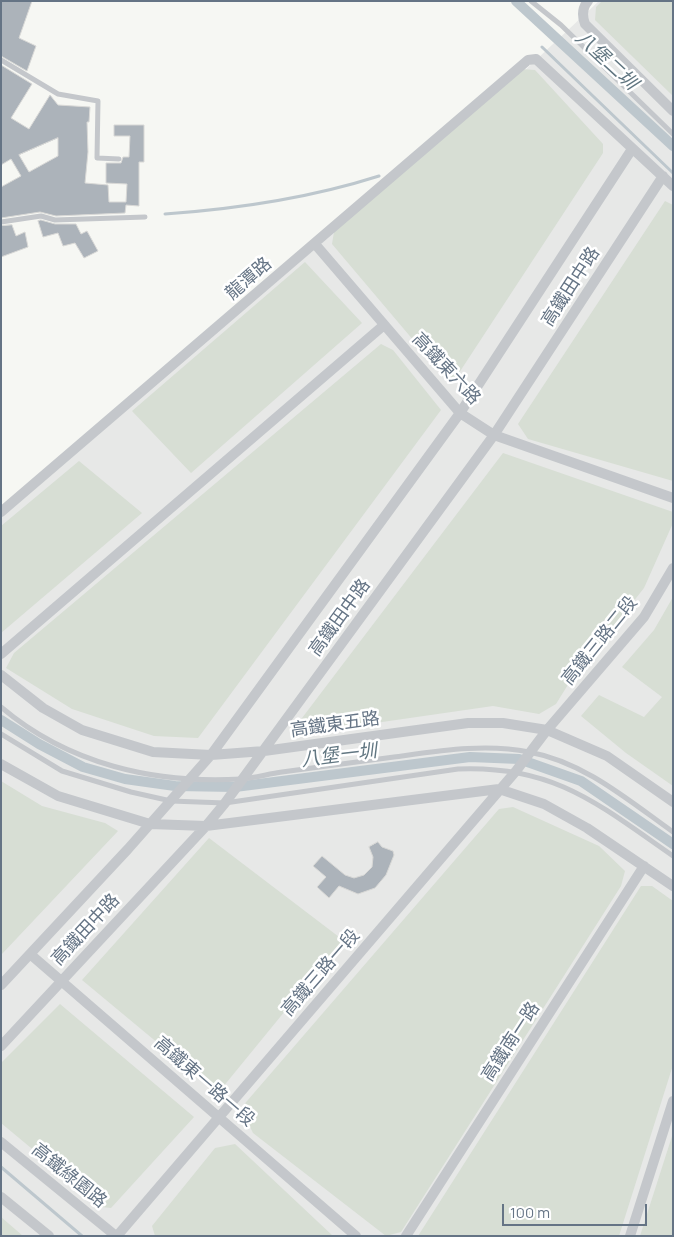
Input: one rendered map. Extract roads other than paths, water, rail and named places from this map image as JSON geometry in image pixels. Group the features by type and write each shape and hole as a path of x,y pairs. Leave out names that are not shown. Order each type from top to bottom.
{"street":[{"path":"588,1 584,5 582,17 585,24 673,111"},
{"name":"龍潭路","path":"1,512 528,60 536,59 632,149"},
{"path":"632,149 673,186"},
{"name":"高鐵田中路","path":"1,985 211,755 460,413 632,149"},
{"name":"高鐵田中路","path":"1,1046 206,826 225,803 494,435 663,176"},
{"name":"高鐵東六路","path":"315,244 460,413 494,435 673,498"},
{"path":"1,654 384,325"},
{"name":"高鐵三路二段","path":"548,730 644,617 673,568"},
{"name":"高鐵東五路","path":"1,675 43,708 82,730 153,752 211,755 264,751 468,723 504,723 548,730 607,756 673,802"},
{"name":"高鐵三路一段","path":"116,1236 499,788 516,771 548,730"},
{"path":"1,764 58,796 150,824 206,826 499,788 544,804 587,828 673,886"},
{"name":"高鐵南一路","path":"406,1236 644,866"},
{"name":"高鐵東一路一段","path":"30,954 356,1236"},
{"path":"630,1236 673,1101"},
{"name":"高鐵綠園路","path":"1,1142 116,1236"},
{"path":"1,1197 49,1236"}],"lane":[{"path":"531,1 561,25 673,134"},
{"path":"1,60 58,94 98,101 97,158 118,159"},
{"path":"1,222 41,216 54,220 145,218"},
{"path":"1,707 46,739 94,761 130,771 190,779 243,779 467,748 530,752 580,768 673,832"},
{"path":"1,734 62,771 122,790 171,801 225,803 458,769 490,768 516,771 558,783 588,798 673,856"}],"waterway":[{"name":"八堡二圳","path":"516,1 673,146"},
{"path":"542,47 673,173"},
{"path":"165,214 273,201 326,191 379,176"},
{"name":"八堡一圳","path":"1,720 39,744 83,767 125,779 175,786 235,787 470,757 519,759 581,781 673,844"},
{"path":"1,1167 82,1236"}]}
